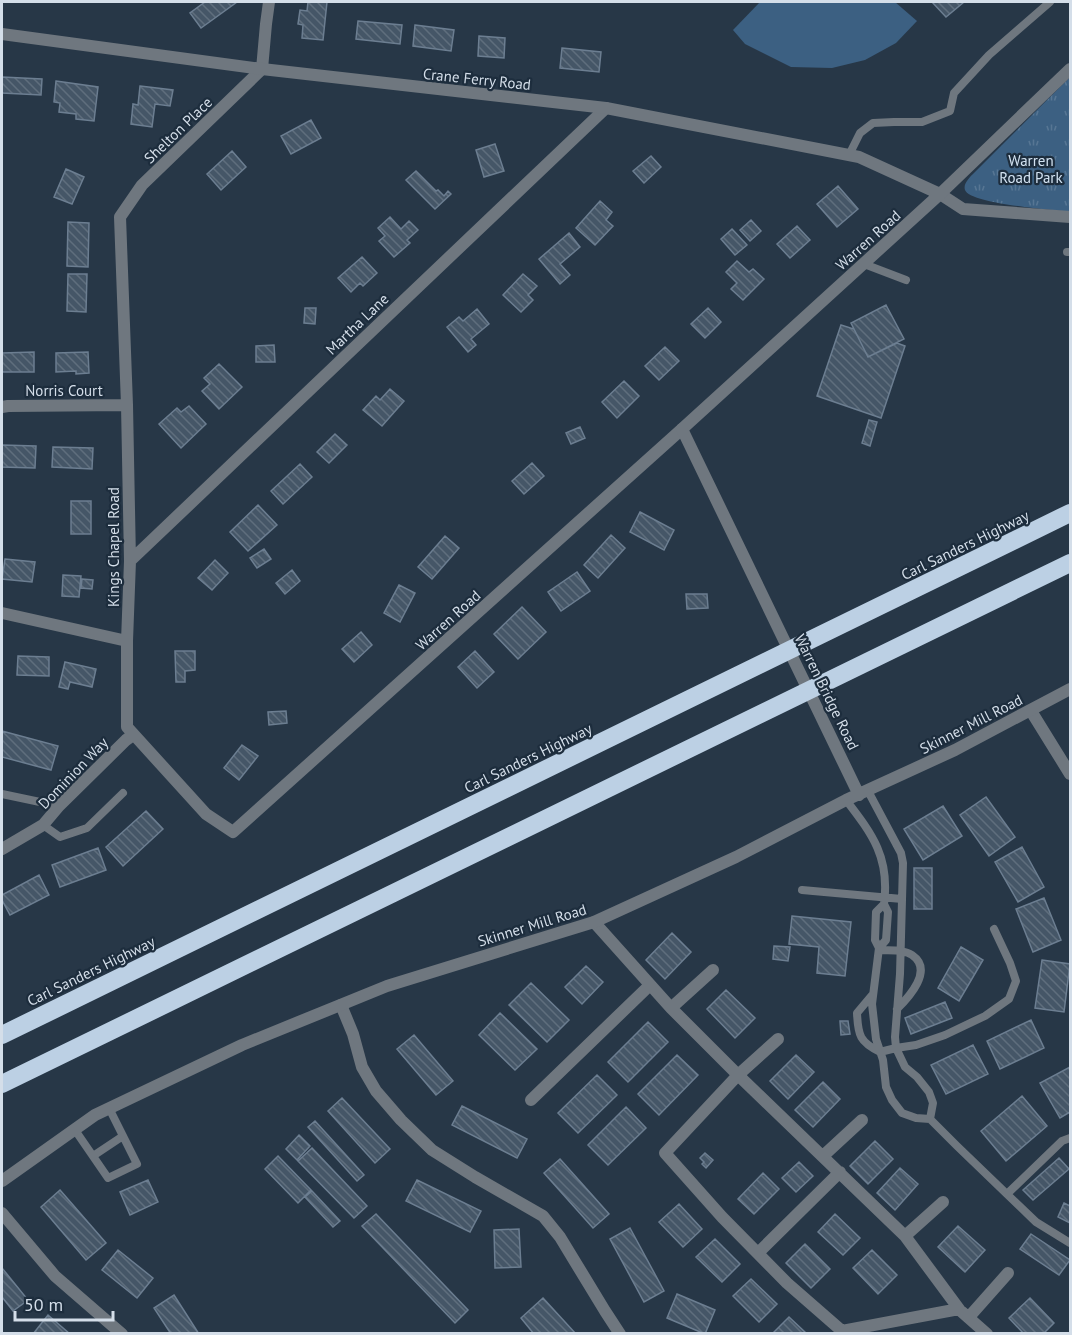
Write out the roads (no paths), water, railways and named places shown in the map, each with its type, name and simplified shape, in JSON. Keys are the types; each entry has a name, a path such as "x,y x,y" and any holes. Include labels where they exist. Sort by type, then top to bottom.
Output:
{"highway":[{"name":"Carl Sanders Highway","path":"2,1035 1071,513"},
{"path":"2,1084 1071,563"}],"street":[{"path":"262,69 269,2"},
{"name":"Crane Ferry Road","path":"2,34 262,69 606,108 860,157 940,194 963,209 1071,217"},
{"name":"Shelton Place","path":"120,217 142,185 262,69"},
{"name":"Warren Road","path":"133,735 206,814 233,832 864,264 1071,69"},
{"name":"Martha Lane","path":"130,561 606,108"},
{"name":"Kings Chapel Road","path":"120,217 130,561 127,727 133,735"},
{"name":"Norris Court","path":"2,407 127,405"},
{"name":"Warren Bridge Road","path":"682,429 835,742 864,793"},
{"path":"2,613 127,641"},
{"name":"Skinner Mill Road","path":"2,1181 95,1115 242,1045 387,986 594,922 736,857 846,800 955,750 1071,689"},
{"path":"1031,711 1071,774"},
{"name":"Dominion Way","path":"2,849 43,825 59,806 133,735"},
{"path":"594,922 671,1008 905,1236 964,1313 987,1334"},
{"path":"671,1008 713,970"},
{"path":"531,1100 650,985"},
{"path":"341,1005 353,1034 362,1066 376,1091 401,1120 432,1150 543,1216 560,1237 621,1334"},
{"path":"778,1039 738,1075 665,1153 722,1217 787,1283 842,1331 964,1313 1008,1273"},
{"path":"824,1156 862,1120"},
{"path":"758,1253 840,1172"},
{"path":"905,1236 943,1202"},
{"path":"2,1213 55,1276 122,1334"}],"lane":[{"path":"849,155 860,133 873,123 922,122 950,111 954,93 990,55 1050,2"},
{"path":"864,264 906,280"},
{"path":"43,825 60,837 87,828 123,793"},
{"path":"864,793 901,853 903,863 901,951 896,1048 905,1067 929,1092 933,1103 930,1119"},
{"path":"2,794 59,806"},
{"path":"846,800 867,827 883,860 885,871 884,901 876,912 875,940 879,949 872,1004 876,1039 886,1087 892,1100 902,1113 916,1118 930,1119 1036,1222 1071,1242"},
{"path":"802,891 884,901 902,899"},
{"path":"873,994 858,1013 858,1026 867,1046 880,1052 916,1045 945,1035 985,1016 1009,999 1017,981 994,928"},
{"path":"879,949 901,951 912,955 920,968 917,986 897,1009"},
{"path":"75,1130 108,1178 137,1164 109,1108"},
{"path":"93,1156 123,1136"},
{"path":"1007,1194 1062,1141 1071,1138"}],"park label":[{"name":"Warren Road Park","path":"1031,168"}]}
